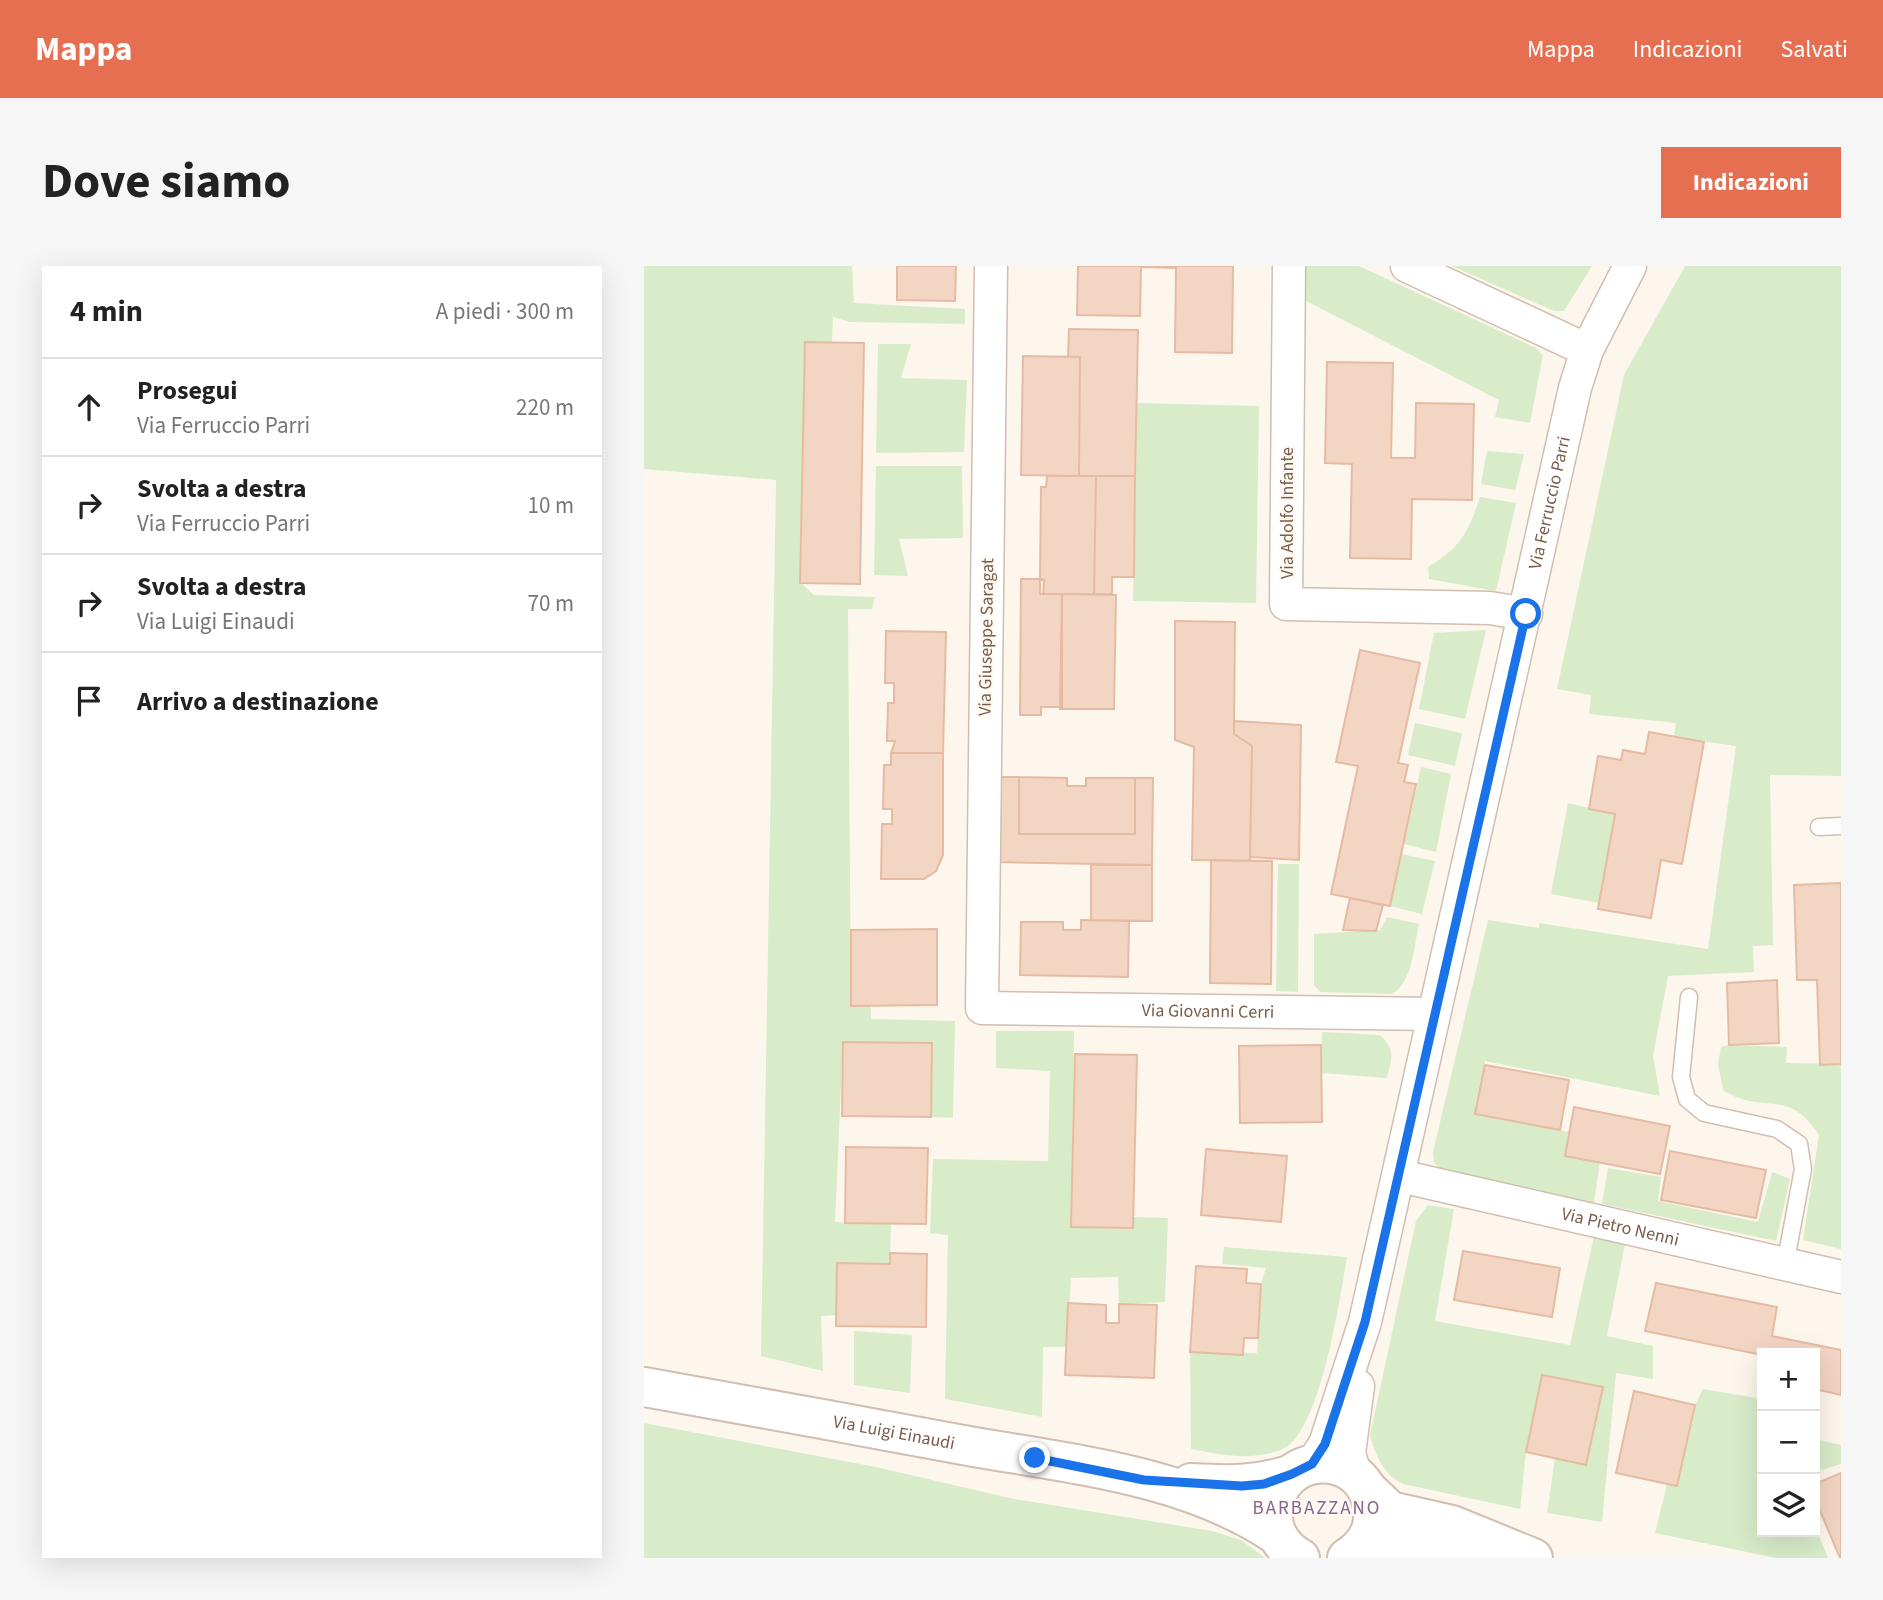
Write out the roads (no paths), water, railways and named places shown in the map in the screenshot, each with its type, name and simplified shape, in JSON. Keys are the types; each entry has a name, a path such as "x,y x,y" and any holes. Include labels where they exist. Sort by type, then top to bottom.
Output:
{"street":[{"name":"Via Giuseppe Saragat","path":"982,1008 991,266"},
{"name":"Via Adolfo Infante","path":"1289,266 1286,604 1490,608 1526,614"},
{"path":"1408,266 1587,350"},
{"name":"Via Ferruccio Parri","path":"1302,1469 1325,1444 1365,1322 1587,350 1630,266"},
{"name":"Via Giovanni Cerri","path":"982,1008 1434,1014"},
{"name":"Via Pietro Nenni","path":"1400,1176 1841,1277"},
{"name":"Via Ferruccio Parri","path":"1362,1483 1349,1453 1365,1322"},
{"name":"Via Luigi Einaudi","path":"644,1387 1113,1472 1200,1497 1251,1519 1290,1551"},
{"path":"1290,1551 1273,1520 1274,1503 1280,1487 1302,1469 1327,1463 1362,1483 1390,1511 1452,1525 1530,1558"},
{"name":"Via Luigi Einaudi","path":"1144,1480 1242,1486 1264,1484 1302,1469"},
{"path":"1351,1556 1366,1541 1373,1525 1373,1508 1362,1483"},
{"path":"1351,1556 1379,1546 1530,1558"}],"lane":[{"path":"1819,827 1841,827"},
{"path":"1689,997 1681,1077 1687,1099 1704,1113 1777,1129 1799,1144 1803,1169 1785,1265"}],"district":[{"name":"BARBAZZANO","path":"1317,1507"}]}
